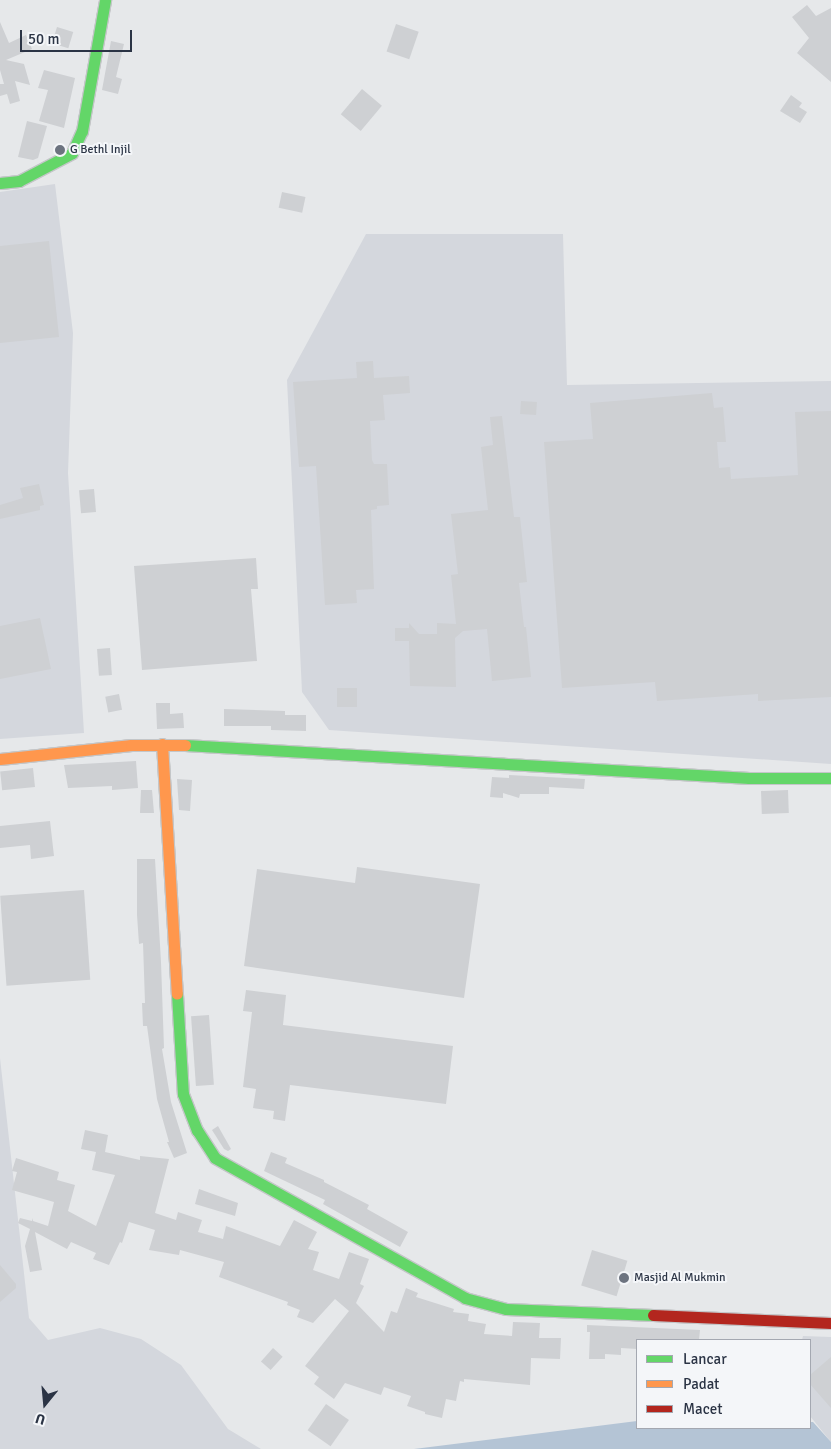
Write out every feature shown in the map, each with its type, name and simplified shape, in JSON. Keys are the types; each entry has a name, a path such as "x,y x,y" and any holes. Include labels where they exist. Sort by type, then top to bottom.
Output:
{"street":[{"path":"0,183 19,181 49,167 72,153 82,131 105,0"},
{"path":"0,759 131,745 162,744 548,764 749,778 831,778"},
{"path":"162,744 183,1094 196,1130 215,1158 465,1298 506,1309 831,1323"}],"shaded area":[{"path":"55,184 73,333 68,473 84,733 0,739 0,192"},
{"path":"366,234 563,234 567,385 831,381 831,764 329,730 302,692 287,380"},
{"path":"0,1058 29,1318 48,1340 100,1328 141,1339 181,1365 228,1429 261,1449 0,1449"},
{"path":"803,1336 831,1337 831,1442 811,1417 811,1339 802,1339"}],"water":[{"path":"636,1421 636,1429 811,1429 811,1422 813,1422 831,1442 831,1449 414,1449"}],"building":[{"path":"807,5 816,16 831,8 831,82 797,53 809,38 792,17"},
{"path":"0,22 9,43 26,35 32,49 6,60 24,64 30,85 15,81 20,101 10,104 7,94 0,96 0,84 4,84 0,70"},
{"path":"396,24 419,32 409,59 387,51"},
{"path":"57,27 73,32 68,48 52,43"},
{"path":"111,41 124,44 116,77 122,79 118,94 102,90"},
{"path":"44,70 75,78 64,128 39,121 48,90 38,88"},
{"path":"362,89 382,106 361,131 341,114"},
{"path":"791,95 802,103 799,107 807,112 800,123 780,111"},
{"path":"27,121 47,126 38,158 33,160 18,157"},
{"path":"282,192 305,197 302,213 279,208"},
{"path":"49,241 59,337 0,343 0,246"},
{"path":"373,361 374,378 409,376 410,393 383,395 385,420 370,421 372,460 374,464 387,464 389,505 377,506 377,509 371,510 374,589 356,590 357,603 325,605 316,466 299,467 293,382 357,378 356,362"},
{"path":"712,393 714,408 723,407 726,442 717,442 719,468 730,467 731,479 798,475 795,412 831,411 831,697 758,701 758,694 657,701 655,682 562,688 544,442 593,439 590,403"},
{"path":"521,401 537,402 536,415 520,414"},
{"path":"502,416 514,517 520,517 527,582 519,583 531,677 492,681 487,629 463,631 455,638 456,687 410,686 409,641 395,641 395,628 409,628 409,623 419,634 437,634 437,623 456,624 451,575 458,574 451,514 488,510 481,447 493,445 490,417"},
{"path":"39,484 44,505 40,506 40,510 0,519 0,505 23,498 20,488"},
{"path":"94,489 96,512 81,513 79,490"},
{"path":"256,558 258,589 251,589 257,661 142,670 134,566"},
{"path":"40,618 51,669 0,679 0,626"},
{"path":"110,648 112,675 99,676 97,649"},
{"path":"337,688 357,688 357,707 337,707"},
{"path":"119,694 122,710 108,712 105,697"},
{"path":"156,703 170,703 170,714 183,713 184,728 157,729"},
{"path":"224,709 285,711 285,715 306,715 306,731 271,730 271,726 224,726"},
{"path":"136,761 138,788 112,790 112,786 68,788 64,765"},
{"path":"33,768 35,787 2,790 0,771"},
{"path":"509,775 585,779 584,789 549,787 549,794 520,794 519,798 503,793 503,798 490,797 492,777 509,778"},
{"path":"177,779 192,780 190,811 179,810"},
{"path":"141,790 152,790 154,813 140,813"},
{"path":"788,790 789,813 762,814 761,791"},
{"path":"50,821 54,856 31,859 30,845 0,848 0,826"},
{"path":"137,859 155,859 161,962 164,1048 162,1049 171,1102 187,1153 174,1158 167,1142 169,1142 157,1099 147,1026 143,1026 142,1003 145,1003 143,943 139,944"},
{"path":"357,867 480,884 464,998 244,966 257,869 355,883"},
{"path":"84,890 90,980 6,986 0,896"},
{"path":"246,990 286,995 283,1025 453,1046 446,1104 290,1085 285,1121 273,1119 274,1111 253,1108 256,1089 243,1087 252,1012 243,1011"},
{"path":"209,1015 214,1085 196,1086 191,1016"},
{"path":"218,1126 231,1149 228,1151 224,1149 212,1130"},
{"path":"85,1130 108,1135 105,1152 140,1160 140,1156 169,1159 155,1213 176,1220 178,1212 202,1220 198,1232 223,1239 226,1226 280,1246 294,1220 317,1232 308,1249 319,1252 313,1270 339,1279 349,1252 369,1259 360,1284 364,1286 356,1303 384,1332 391,1311 397,1313 406,1288 418,1293 416,1297 454,1309 453,1312 469,1314 468,1321 486,1324 484,1334 512,1336 513,1322 540,1323 539,1338 561,1338 560,1359 531,1358 530,1385 464,1379 464,1382 460,1381 456,1401 446,1399 442,1418 425,1414 425,1412 407,1406 411,1396 384,1387 381,1395 345,1383 334,1399 314,1384 319,1377 305,1366 349,1311 335,1299 313,1323 297,1317 300,1310 287,1305 288,1302 219,1277 224,1262 180,1250 179,1255 149,1250 155,1230 129,1222 122,1243 120,1242 109,1265 93,1259 96,1253 71,1242 67,1249 35,1232 42,1270 30,1272 25,1246 30,1229 18,1223 20,1218 32,1221 33,1218 33,1221 48,1226 54,1202 12,1190 17,1172 12,1171 16,1158 59,1172 57,1180 75,1185 68,1211 96,1226 115,1175 92,1170 96,1152 81,1149"},
{"path":"271,1152 287,1158 285,1163 324,1180 324,1182 369,1205 367,1209 408,1232 400,1247 323,1204 325,1200 264,1171"},
{"path":"199,1189 238,1203 235,1216 195,1204"},
{"path":"592,1250 627,1261 617,1296 581,1285"},
{"path":"0,1265 16,1284 16,1288 0,1302"},
{"path":"587,1325 700,1330 699,1339 636,1339 636,1349 621,1348 621,1355 605,1354 605,1359 589,1359 590,1332 587,1332"},
{"path":"273,1348 283,1357 271,1370 261,1361"},
{"path":"831,1357 831,1408 811,1385 811,1374"},
{"path":"326,1404 349,1420 331,1446 308,1430"}],"traffic: fast":[{"path":"0,183 19,181 72,153 82,131 105,0"},
{"path":"185,745 749,778 831,778"},
{"path":"177,994 183,1094 197,1130 215,1158 465,1298 506,1309 653,1315"}],"traffic: slow":[{"path":"162,744 177,994"},
{"path":"0,759 131,745 185,745"}],"traffic: jam":[{"path":"653,1315 831,1323"}],"place":[{"name":"G Bethl Injil","path":"60,150"},
{"name":"Masjid Al Mukmin","path":"624,1278"}]}
